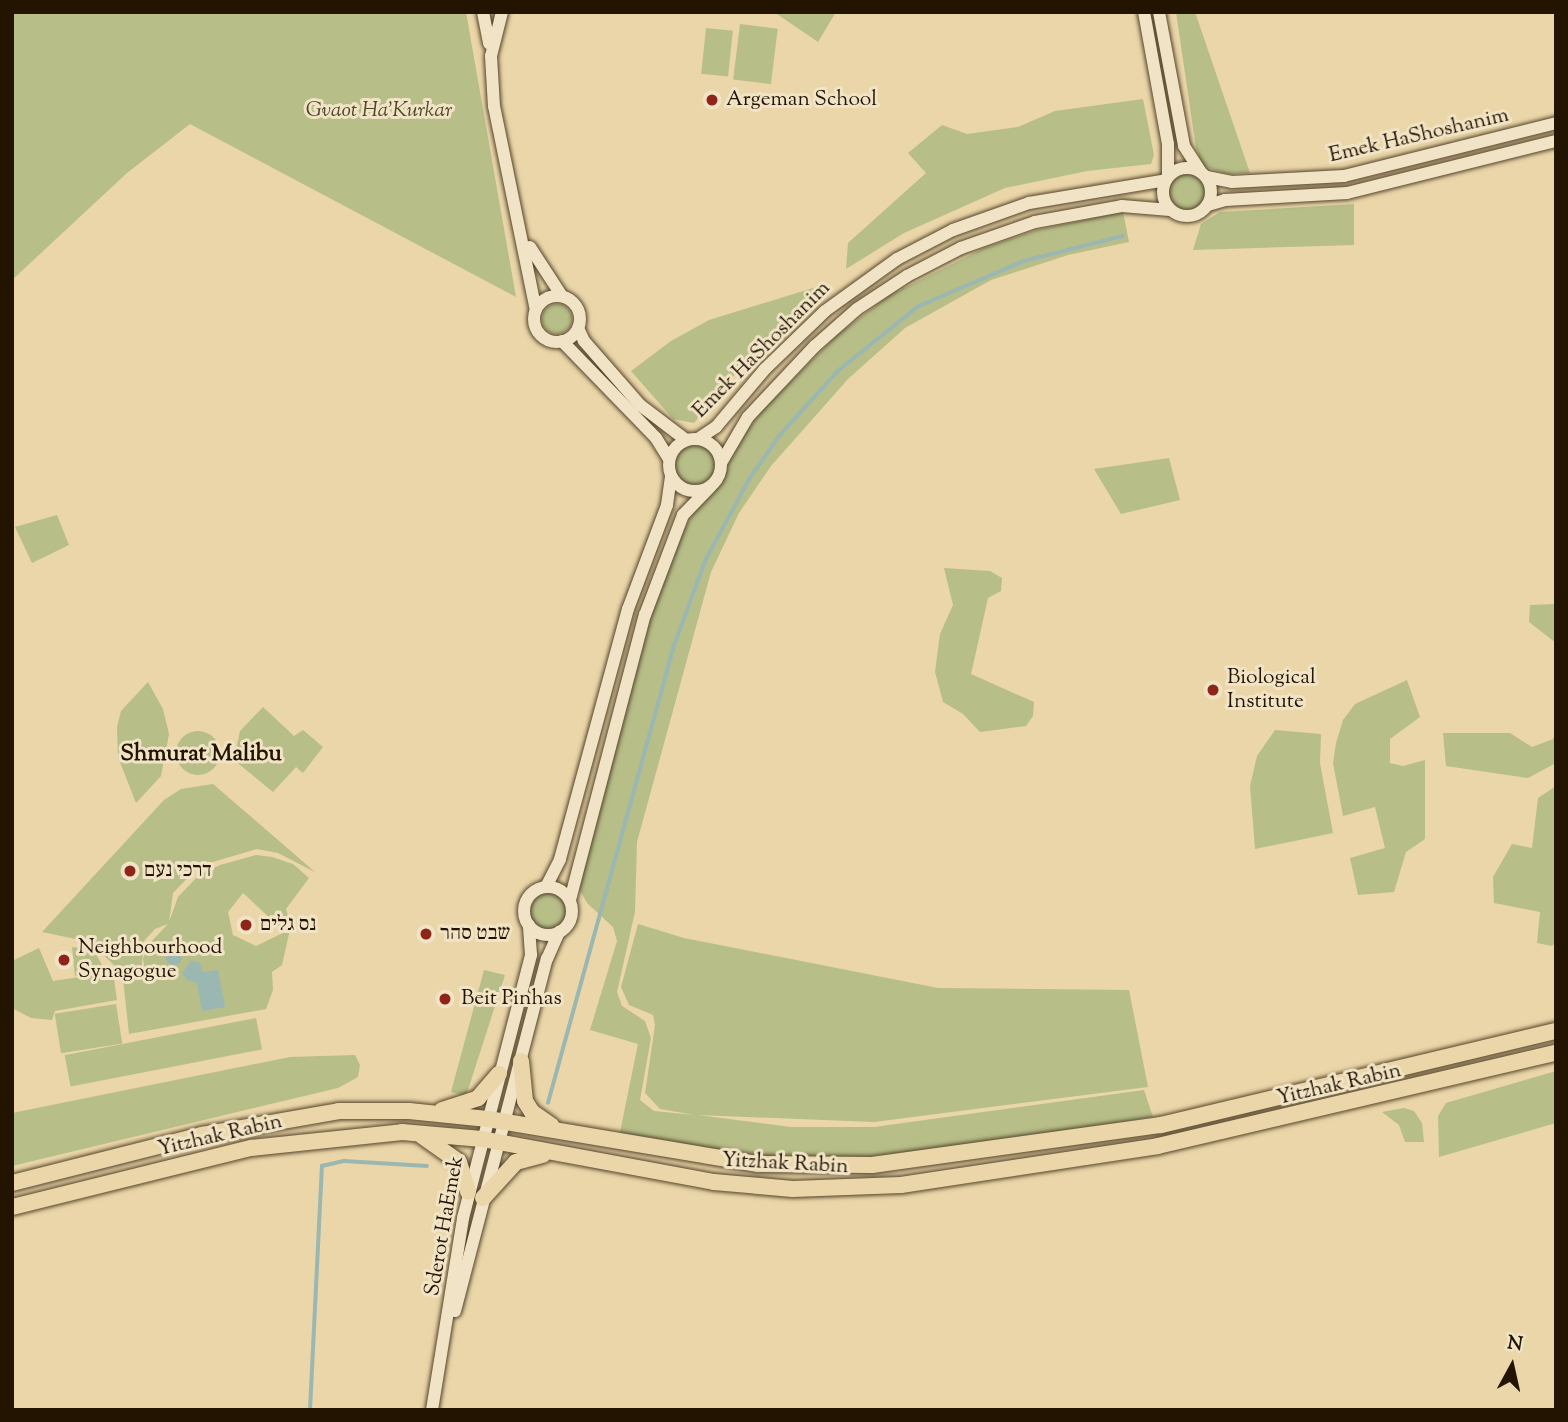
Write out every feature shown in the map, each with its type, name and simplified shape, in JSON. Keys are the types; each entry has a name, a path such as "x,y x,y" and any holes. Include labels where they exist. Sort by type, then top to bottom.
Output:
{"main road":[{"name":"Yitzhak Rabin","path":"12,1184 280,1119 339,1111 428,1113 496,1121 567,1131 727,1161 872,1166 1149,1127 1556,1031"},
{"name":"Yitzhak Rabin","path":"12,1207 285,1141 417,1133 490,1140 556,1154 749,1186 824,1189 901,1185 1158,1146 1556,1054"},
{"path":"521,1061 521,1089 532,1112 567,1131"},
{"path":"428,1113 478,1098 499,1074"},
{"path":"417,1133 459,1162 475,1195 516,1162 556,1154"}],"street":[{"path":"483,12 491,56 494,106 523,233 539,332 548,340 562,341 579,328"},
{"path":"491,56 502,12"},
{"path":"1144,12 1168,144 1167,178 1163,196 1171,210 1192,216 1208,205 1212,191 1204,174 1184,146 1159,12"},
{"name":"Emek HaShoshanim","path":"1204,174 1245,182 1344,176 1556,123"},
{"name":"Emek HaShoshanim","path":"1208,205 1225,200 1347,193 1556,141"},
{"path":"1167,178 1184,168 1204,174"},
{"name":"Emek HaShoshanim","path":"692,440 716,427 765,369 825,311 897,259 953,230 1029,203 1167,178"},
{"name":"Emek HaShoshanim","path":"721,463 748,417 815,346 858,309 907,276 961,248 1034,222 1122,206 1171,210"},
{"path":"490,1140 521,1061 547,959 559,932 570,920 570,900 645,615 683,516 711,486 721,463 713,447 692,440 640,405 584,341 579,328 579,311 562,296 523,233"},
{"path":"536,310 550,297 562,296"},
{"path":"496,1121 499,1074 531,955 527,900 546,887 560,859 616,649 667,505 671,476 669,459 656,438 562,341"},
{"path":"669,459 692,440"},
{"path":"671,476 688,490 711,486"},
{"path":"546,887 560,890 570,900"},
{"path":"529,925 543,934 559,932"},
{"name":"Sderot HaEmek","path":"432,1410 475,1195 490,1140"}],"green space":[{"name":"Gvaot Ha'Kurkar","path":"12,12 466,12 516,297 190,124 127,173 12,280"},
{"path":"774,12 836,12 818,42"},
{"path":"1176,12 1195,12 1250,173 1228,174 1203,166 1196,148"},
{"path":"740,24 778,29 771,84 733,80"},
{"path":"706,28 733,31 728,77 701,74"},
{"path":"1143,99 1154,155 1151,164 1087,171 1005,188 904,233 846,269 848,243 926,173 908,153 942,125 967,134 1018,127 1055,111"},
{"path":"1187,173 1200,179 1206,192 1200,205 1187,211 1174,205 1168,192 1174,179"},
{"path":"1354,204 1354,245 1193,250 1201,224 1220,212"},
{"path":"1123,212 1129,242 1068,255 991,280 905,328 848,379 771,466 739,513 711,572 637,842 635,912 617,992 622,1006 645,1021 651,1038 640,1100 654,1111 695,1115 660,1109 645,1093 655,1025 653,1015 629,1005 621,987 638,924 684,938 938,988 1129,990 1148,1087 874,1122 698,1115 791,1127 874,1127 1144,1090 1153,1117 881,1159 756,1157 619,1137 638,1044 590,1030 617,941 613,927 587,903 577,885 655,594 676,544 695,510 720,483 738,442 762,411 837,335 890,295 984,248 1037,230"},
{"path":"826,284 762,342 694,423 673,419 631,371 671,341 709,320"},
{"path":"557,304 568,308 572,319 568,330 557,334 546,330 542,319 546,308"},
{"path":"695,443 704,444 711,449 716,456 716,474 711,481 704,486 695,487 686,486 679,481 674,474 673,465 674,456 679,449 686,444"},
{"path":"1169,458 1180,500 1121,514 1094,469"},
{"path":"57,515 69,545 32,563 15,527"},
{"path":"944,568 990,571 1002,578 1001,591 988,598 971,674 1034,702 1033,716 1026,726 980,732 963,714 943,702 935,672 940,634 953,605"},
{"path":"1556,604 1556,643 1529,622 1530,605"},
{"path":"1407,680 1420,717 1390,739 1390,763 1403,766 1425,760 1425,839 1406,852 1394,892 1358,895 1350,858 1385,848 1375,807 1343,816 1333,763 1336,743 1343,720 1355,704"},
{"path":"148,682 163,709 169,734 161,776 136,803 118,757 117,727 121,711"},
{"path":"263,707 294,736 303,730 323,747 303,773 296,767 273,792 234,760 240,731"},
{"path":"1275,730 1321,734 1320,763 1333,833 1255,849 1250,786 1257,756"},
{"path":"198,731 213,738 220,753 213,768 198,775 183,768 176,753 183,738"},
{"path":"1556,731 1556,763 1528,778 1446,766 1443,733 1510,733 1532,747 1553,739"},
{"path":"213,784 315,872 278,853 257,849 199,866 173,893 169,922 178,897 199,875 220,865 256,855 272,857 293,864 309,878 286,909 291,925 282,965 272,972 273,990 266,1009 129,1034 122,970 134,976 146,975 143,959 148,945 168,924 155,929 144,941 141,974 134,975 123,969 118,969 90,942 42,932 164,800 181,789","holes":["243,893 285,932 256,946 233,935 228,912"]},
{"path":"1556,786 1556,942 1552,946 1537,943 1540,912 1494,903 1493,877 1512,844 1532,848 1538,798"},
{"path":"548,892 561,898 567,911 561,924 548,930 535,924 529,911 535,898"},
{"path":"72,947 94,950 105,971 75,976"},
{"path":"39,948 53,981 113,972 117,1000 55,1011 52,1020 31,1018 12,1008 12,961"},
{"path":"484,970 505,975 466,1096 451,1092"},
{"path":"116,1004 122,1044 61,1053 55,1014"},
{"path":"256,1018 262,1049 71,1087 65,1055"},
{"path":"355,1055 360,1065 358,1077 338,1088 12,1166 12,1113 290,1057"},
{"path":"1556,1071 1556,1123 1439,1157 1438,1116 1446,1103"},
{"path":"1404,1108 1414,1111 1422,1123 1424,1142 1405,1142 1399,1125 1382,1112"}],"water":[{"path":"174,949 180,951 180,963 174,965 168,963 166,957 168,951"},
{"path":"191,961 199,962 203,972 218,970 225,1007 202,1011 197,983 187,980 182,973"}],"waterway":[{"path":"548,1103 673,648 706,559 750,478 780,435 839,370 919,306 1024,261 1123,236"},
{"path":"310,1410 322,1166 344,1161 427,1166"}],"place":[{"name":"Argeman School","path":"712,100"},
{"name":"Biological Institute","path":"1213,690"},
{"name":"דרכי נעם","path":"130,871"},
{"name":"נס גלים","path":"246,925"},
{"name":"שבט סהר","path":"426,934"},
{"name":"Neighbourhood Synagogue","path":"64,960"},
{"name":"Beit Pinhas","path":"445,999"}],"district":[{"name":"Shmurat Malibu","path":"201,755"}]}
